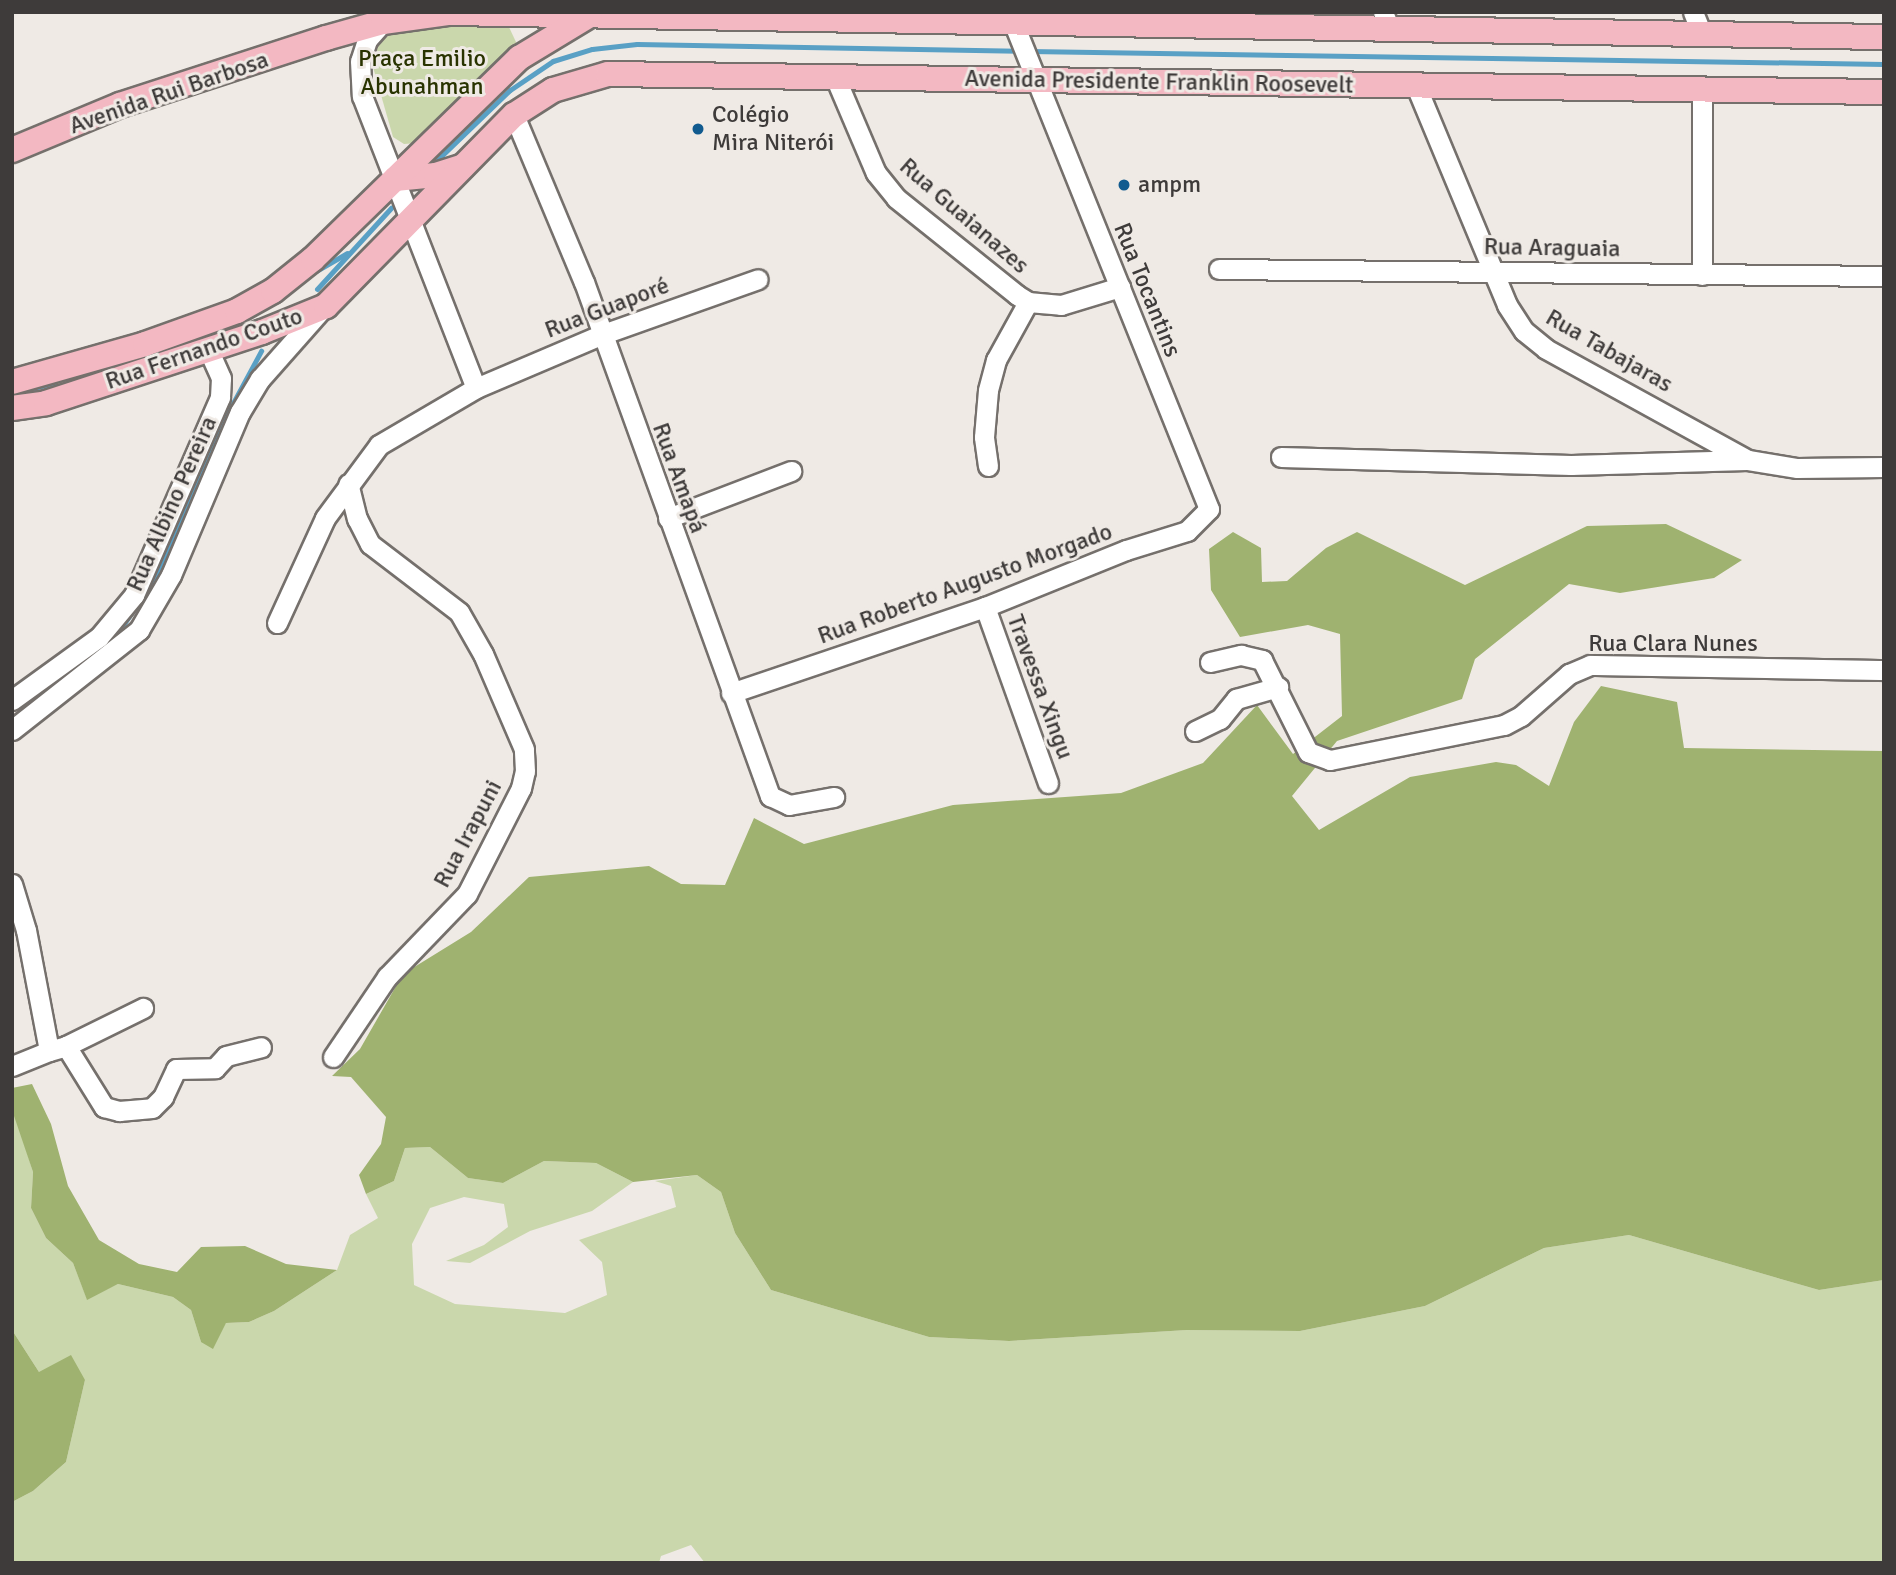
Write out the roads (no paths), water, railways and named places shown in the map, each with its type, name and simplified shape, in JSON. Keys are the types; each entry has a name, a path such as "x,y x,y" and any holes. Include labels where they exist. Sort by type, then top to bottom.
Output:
{"main road":[{"path":"495,12 519,28 523,44 519,58"},
{"path":"388,17 495,12 811,17 1014,25 1387,21 1697,23 1884,37"},
{"path":"395,179 519,58 594,13"},
{"name":"Avenida Rui Barbosa","path":"12,150 120,105 388,17"},
{"name":"Avenida Presidente Franklin Roosevelt","path":"465,165 514,115 552,90 608,74 835,77 1031,70 1416,86 1884,92"},
{"path":"395,179 436,175 465,165"},
{"name":"Rua Fernando Couto","path":"12,408 46,402 208,349 326,306 465,165"},
{"name":"Rua Fernando Couto","path":"12,382 237,311 273,291 313,259 395,179"}],"street":[{"path":"388,17 367,40 358,78 476,388"},
{"name":"Rua Tocantins","path":"1014,25 1209,509"},
{"name":"Rua Guaianazes","path":"835,77 876,173 896,198 1028,302 1061,305 1119,288"},
{"name":"Rua Tabajaras","path":"1416,86 1493,272 1524,331 1546,349 1748,460 1797,468 1884,467"},
{"path":"1702,89 1702,275"},
{"name":"Rua Amapá","path":"514,115 603,334 731,693 775,801 789,806 834,797"},
{"name":"Rua Araguaia","path":"1219,270 1884,276"},
{"name":"Rua Guaporé","path":"277,623 325,518 379,445 476,388 603,334 758,279"},
{"path":"988,466 984,437 988,390 996,360 1028,302"},
{"name":"Rua Albino Pereira","path":"12,730 139,630 171,575 240,412 260,379 326,306"},
{"name":"Rua Albino Pereira","path":"12,701 99,637 134,595 220,397 221,377 208,349"},
{"path":"1281,457 1571,465 1748,460"},
{"path":"668,518 791,471"},
{"name":"Rua Irapuni","path":"333,1058 387,977 467,894 521,788 525,771 524,749 483,654 459,612 370,544 357,519 348,484"},
{"name":"Rua Roberto Augusto Morgado","path":"731,693 985,607 1126,550 1187,531 1209,509"},
{"name":"Travessa Xingu","path":"985,607 1048,783"},
{"name":"Rua Clara Nunes","path":"1210,662 1255,655 1278,687 1308,752 1330,760 1504,725 1521,716 1569,674 1590,665 1884,670"},
{"path":"1195,731 1220,719 1236,699 1278,687"},
{"path":"12,884 57,1049 96,1100 119,1111 152,1108 159,1104 176,1069 215,1068 226,1056 261,1046"},
{"path":"12,1066 57,1049 143,1008"}],"waterway":[{"path":"433,164 510,90 553,61 592,49 637,44 1019,51"},
{"path":"1029,51 1884,64"},
{"path":"317,289 391,208"},
{"path":"316,271 347,253"},
{"path":"112,641 154,580 219,429 261,351"},
{"path":"21,392 55,382"}],"place":[{"name":"Colégio Mira Niterói","path":"698,129"},
{"name":"ampm","path":"1124,185"}],"park label":[{"name":"Praça Emilio Abunahman","path":"422,73"}]}
